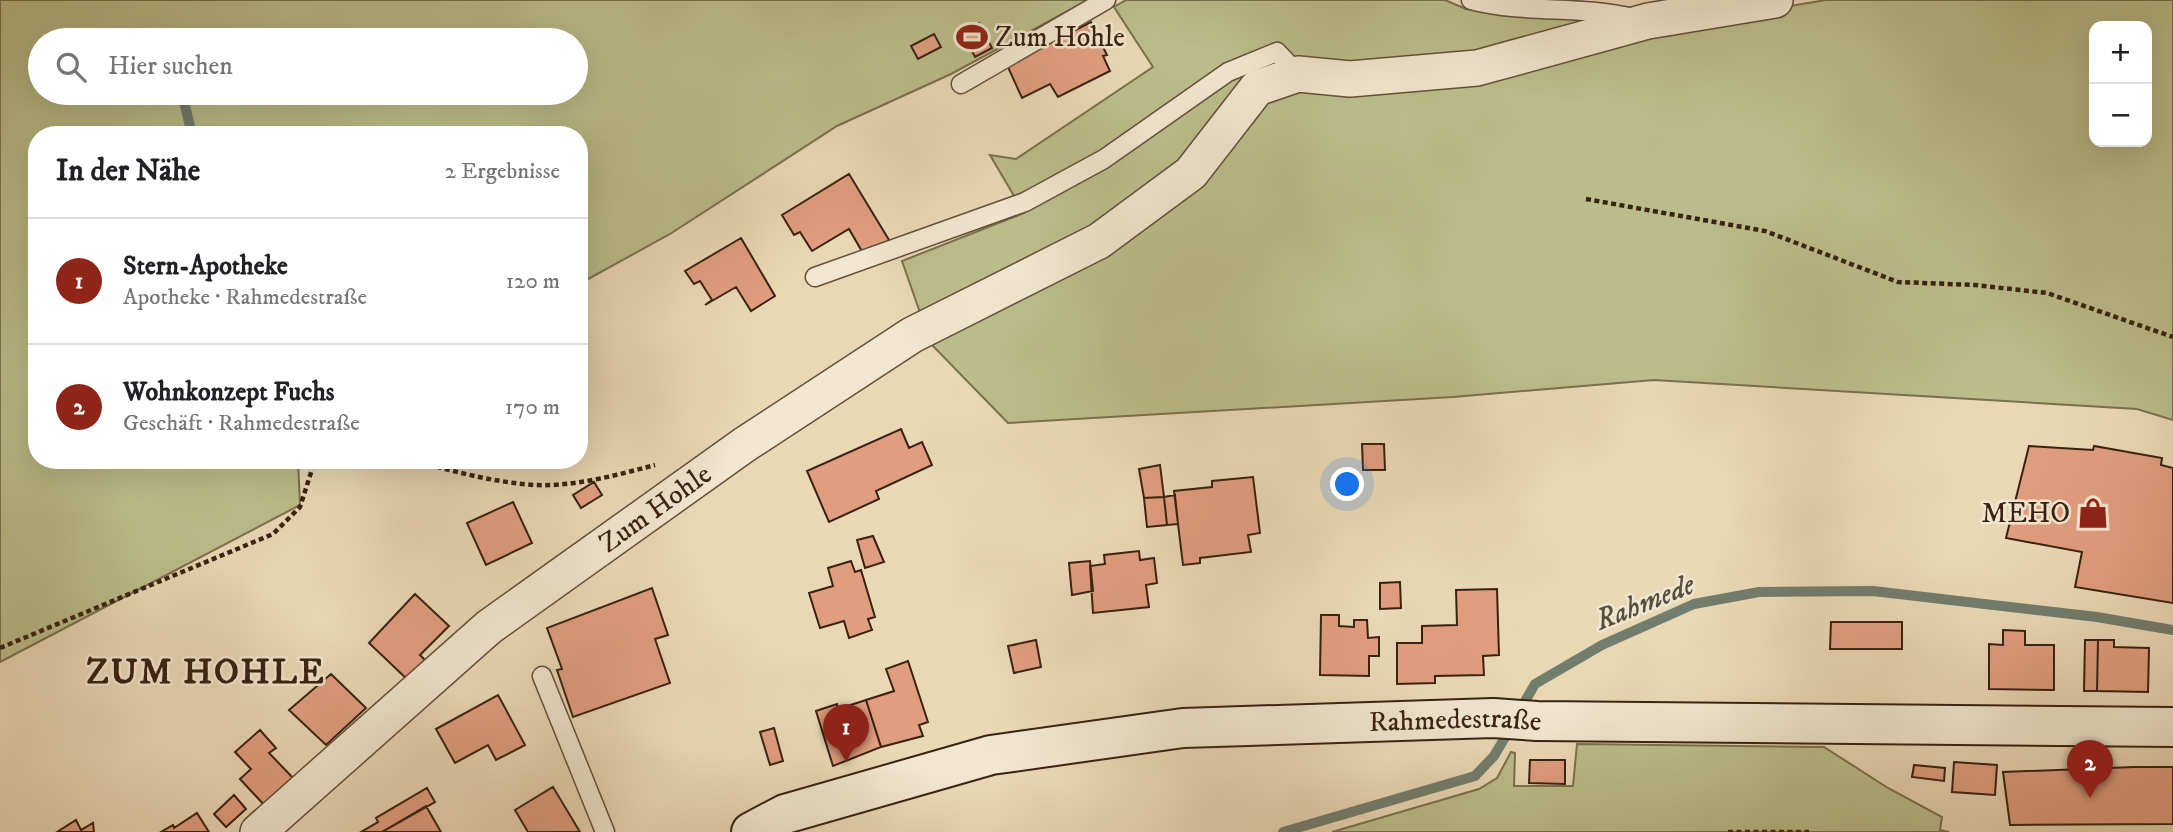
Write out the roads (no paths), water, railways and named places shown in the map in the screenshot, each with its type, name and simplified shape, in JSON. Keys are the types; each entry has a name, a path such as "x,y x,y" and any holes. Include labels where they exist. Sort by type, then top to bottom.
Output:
{"main road":[{"name":"Rahmedestraße","path":"751,832 785,814 992,755 1183,729 1493,718 1537,721 2173,727"}],"street":[{"name":"Zum Hohle","path":"258,832 489,627 744,445 912,335 1099,241 1191,173 1257,88 1298,75 1350,79 1477,68 1648,21 1775,0"}],"lane":[{"path":"961,84 1106,0"},
{"path":"1471,0 1491,5 1602,10 1648,21"},
{"path":"815,276 1025,202 1104,159 1228,72 1278,52 1298,75"},
{"path":"542,676 605,832"}],"waterway":[{"path":"185,105 190,126"},
{"name":"Rahmede","path":"1520,710 1535,684 1602,645 1694,604 1759,592 1873,591 2097,617 2173,630"},
{"name":"Rahmede","path":"1283,832 1475,776 1494,756 1510,729"}],"place":[{"name":"Zum Hohle","path":"972,37"},
{"name":"MEHO","path":"2093,513"},
{"name":"Stern-Apotheke","path":"846,762"},
{"name":"Wohnkonzept Fuchs","path":"2090,798"}],"district":[{"name":"ZUM HOHLE","path":"206,673"}]}
